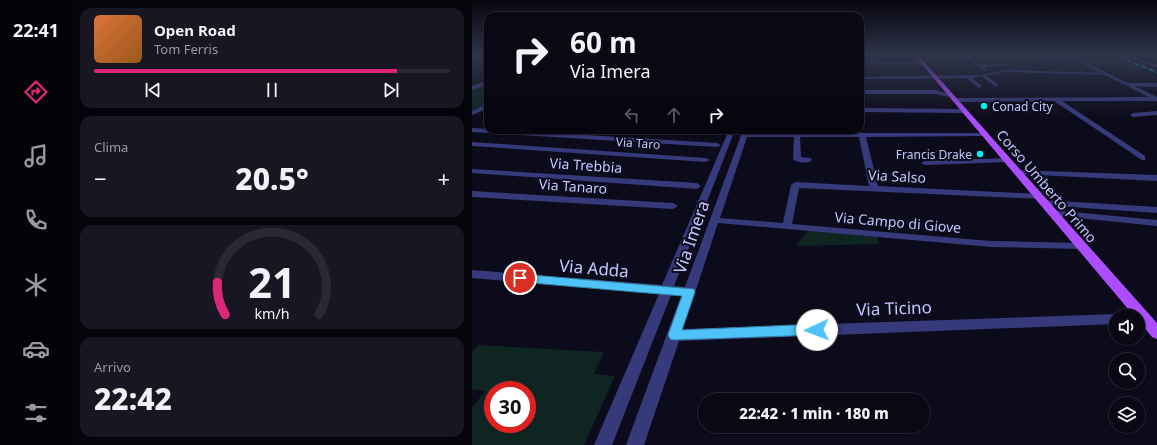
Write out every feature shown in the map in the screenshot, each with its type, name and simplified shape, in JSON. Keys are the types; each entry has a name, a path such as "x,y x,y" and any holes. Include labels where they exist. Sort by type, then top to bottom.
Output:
{"main road":[{"name":"Corso Umberto Primo","path":"936,77 1133,309"},
{"name":"Corso Umberto Primo","path":"1145,322 1157,333"}],"street":[{"path":"968,77 979,86"},
{"path":"864,78 971,77"},
{"path":"982,77 996,85"},
{"path":"1023,77 1118,79"},
{"path":"1113,77 1157,99"},
{"path":"472,88 484,84"},
{"path":"1129,85 1157,85"},
{"path":"935,92 945,89"},
{"path":"864,92 935,92 952,97 1157,99"},
{"path":"1054,99 1142,158"},
{"path":"472,113 484,108"},
{"path":"479,110 484,111"},
{"path":"864,110 964,111"},
{"path":"1133,115 1157,113"},
{"path":"472,130 484,131"},
{"path":"538,134 718,145"},
{"path":"603,445 730,134"},
{"name":"Via Imera","path":"635,445 744,134"},
{"path":"797,134 797,159 808,160"},
{"path":"874,188 862,134 984,134"},
{"name":"Via Taro","path":"472,144 706,160"},
{"path":"925,163 1007,160"},
{"name":"Via Trebbia","path":"472,171 697,186"},
{"path":"1017,172 1157,178"},
{"name":"Via Salso","path":"787,226 795,185 1041,200"},
{"name":"Via Tanaro","path":"472,194 673,206"},
{"path":"1041,200 1157,210"},
{"path":"1052,213 1157,224"},
{"name":"Via Campo di Giove","path":"714,220 991,244 1080,246"},
{"name":"Via Adda","path":"472,274 665,292 690,292"},
{"name":"Via Ticino","path":"674,335 1109,319"}],"green space":[{"path":"484,86 484,107 472,112 472,90"},
{"path":"809,230 877,237 879,244 795,246"},
{"path":"478,345 604,352 594,374 615,376 584,445 472,445 472,408 484,392 484,433 536,433 536,381 484,381 484,391 472,389 472,352"}],"place":[{"name":"Conad City","path":"984,106"},
{"name":"Francis Drake","path":"980,154"}],"route":[{"path":"520,278 665,292 690,292 674,335 817,330"}]}
